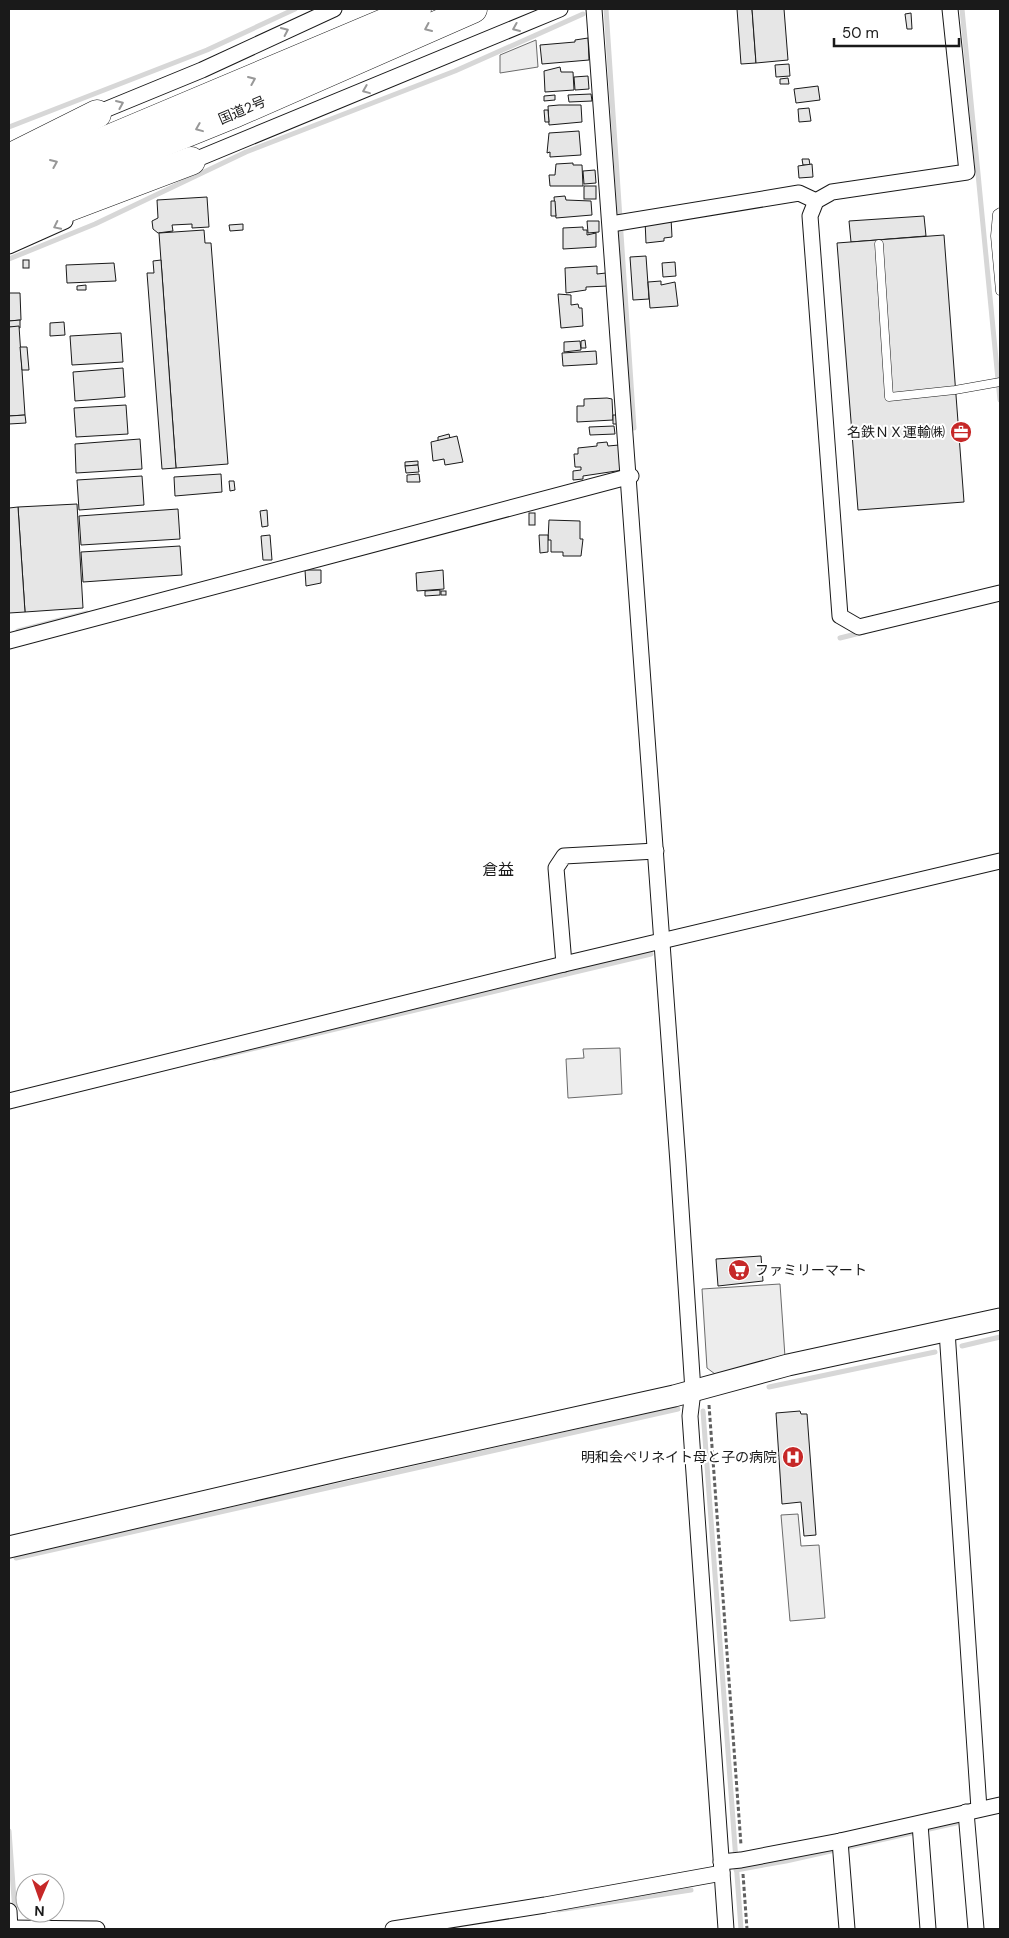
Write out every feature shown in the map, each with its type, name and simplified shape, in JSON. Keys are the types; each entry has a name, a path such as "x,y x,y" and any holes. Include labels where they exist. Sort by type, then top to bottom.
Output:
{"highway":[{"name":"国道2号","path":"9,182 417,9"},
{"name":"国道2号","path":"9,205 236,113 473,9"},
{"path":"9,158 97,114"},
{"path":"9,230 191,161"}],"street":[{"path":"9,144 63,122 97,114 204,75 334,9"},
{"path":"9,246 45,231 191,161 228,138 560,9"},
{"path":"594,9 617,223 631,476 656,851 668,940 701,1394 690,1416 733,1865 726,1929"},
{"path":"950,9 967,172 832,192 816,201 810,216 840,616 859,627 1000,593"},
{"path":"617,223 799,193 816,201"},
{"path":"9,641 631,476"},
{"path":"564,964 556,868 564,856 656,851"},
{"path":"9,1101 564,964 1000,861"},
{"path":"9,1547 701,1394 788,1365 1000,1319"},
{"path":"947,1330 972,1810 976,1929"},
{"path":"394,1929 545,1905 733,1865 840,1847 920,1829 972,1810 1000,1804"},
{"path":"920,1829 928,1929"},
{"path":"840,1847 847,1929"},
{"path":"9,1911 10,1929 97,1929"}],"lane":[{"path":"1000,212 997,214 995,236 1000,291"},
{"path":"879,244 889,397 955,390 996,383"}],"path":[{"path":"701,1394 733,1865 747,1929"}],"shaded area":[{"path":"536,40 538,67 500,73 500,55"},
{"path":"620,1048 622,1094 568,1098 566,1059 584,1058 583,1049"},
{"path":"780,1284 785,1357 715,1374 707,1368 702,1289"},
{"path":"798,1514 801,1546 819,1545 825,1618 790,1621 781,1515"}],"building":[{"path":"737,9 752,9 756,63 741,64"},
{"path":"752,9 784,9 788,60 756,63"},
{"path":"911,13 912,29 907,29 905,14"},
{"path":"588,38 589,60 542,64 540,45 575,42 575,40"},
{"path":"789,64 790,76 776,77 775,65"},
{"path":"560,67 561,72 573,72 574,90 545,92 544,71"},
{"path":"588,76 589,89 575,90 574,77"},
{"path":"788,78 789,84 780,84 780,79"},
{"path":"818,86 820,100 796,103 794,89"},
{"path":"591,94 592,101 569,102 568,95"},
{"path":"555,95 555,100 544,101 544,96"},
{"path":"581,105 582,122 549,125 548,106"},
{"path":"809,108 811,121 799,122 798,109"},
{"path":"544,110 548,110 549,122 545,122"},
{"path":"579,131 581,155 550,157 550,152 547,153 549,133"},
{"path":"802,159 809,159 810,165 803,165"},
{"path":"573,163 573,165 582,165 583,186 550,186 549,175 555,175 556,164"},
{"path":"812,164 813,177 799,178 798,166"},
{"path":"595,170 596,183 584,184 583,171"},
{"path":"584,186 596,186 596,199 584,199"},
{"path":"565,196 566,200 591,201 592,215 556,218 554,197"},
{"path":"207,197 209,227 192,228 192,224 172,225 173,231 158,233 153,229 152,221 158,218 157,200"},
{"path":"551,201 555,201 556,216 551,216"},
{"path":"924,216 926,236 851,242 849,221"},
{"path":"671,218 672,237 664,238 664,241 646,243 645,220"},
{"path":"587,221 599,221 599,232 588,233"},
{"path":"243,224 243,230 230,231 229,225"},
{"path":"583,227 583,230 587,230 587,235 596,233 596,247 563,249 563,228"},
{"path":"204,230 205,243 211,243 228,464 176,468 159,233"},
{"path":"944,235 964,502 858,510 837,243"},
{"path":"646,256 649,299 633,300 630,257"},
{"path":"23,260 29,260 29,268 23,268"},
{"path":"161,260 176,468 162,469 147,273 154,273 153,261"},
{"path":"675,262 676,276 663,277 662,263"},
{"path":"114,263 116,281 67,283 66,265"},
{"path":"597,266 597,274 606,273 608,286 586,287 586,290 566,293 565,268"},
{"path":"661,281 661,285 675,282 678,306 650,308 648,282"},
{"path":"86,285 86,290 77,290 77,286"},
{"path":"9,293 20,293 21,320 9,321"},
{"path":"558,294 571,295 571,305 578,304 579,308 582,308 583,326 561,328"},
{"path":"20,320 20,328 9,327 9,321"},
{"path":"64,322 65,335 50,336 50,323"},
{"path":"19,326 25,415 9,416 9,327"},
{"path":"121,333 123,362 72,365 70,336"},
{"path":"585,340 586,348 581,348 581,341"},
{"path":"580,341 581,350 564,352 564,342"},
{"path":"20,347 27,347 29,370 22,370"},
{"path":"596,351 597,364 563,366 562,353"},
{"path":"123,368 125,397 75,401 73,372"},
{"path":"584,399 612,399 613,420 577,422 577,406 584,406"},
{"path":"126,405 128,434 76,437 74,408"},
{"path":"25,415 26,423 9,424 9,416"},
{"path":"613,415 620,415 621,424 613,424"},
{"path":"614,426 615,434 590,435 589,427"},
{"path":"449,434 450,438 438,441 438,437"},
{"path":"457,436 463,462 445,465 444,459 433,461 431,442"},
{"path":"140,439 142,469 76,473 75,444"},
{"path":"607,442 608,446 619,445 623,470 583,476 583,479 573,480 573,471 581,470 581,467 575,467 574,454 578,454 578,448 597,446 597,443"},
{"path":"418,461 418,465 405,466 405,462"},
{"path":"418,465 419,472 406,473 405,466"},
{"path":"221,474 222,492 175,496 174,477"},
{"path":"419,474 420,482 407,482 407,475"},
{"path":"142,476 144,505 79,510 77,480"},
{"path":"229,481 234,481 235,490 230,491"},
{"path":"77,504 83,608 25,612 18,507"},
{"path":"18,507 25,612 9,613 9,508"},
{"path":"178,509 180,539 81,545 79,516"},
{"path":"267,510 268,526 262,527 260,511"},
{"path":"529,513 535,513 535,525 529,525"},
{"path":"549,520 580,521 580,539 583,539 581,556 563,556 563,552 551,552 551,540 548,540"},
{"path":"270,535 272,560 263,560 261,536"},
{"path":"539,535 548,535 548,552 540,553"},
{"path":"180,546 182,575 83,582 81,552"},
{"path":"305,570 321,570 321,583 306,586"},
{"path":"443,570 444,589 417,591 416,573"},
{"path":"440,590 440,595 425,596 425,591"},
{"path":"441,591 446,591 446,595 441,595"},
{"name":"ファミリーマート","path":"761,1256 763,1281 718,1286 716,1259"},
{"path":"800,1411 801,1414 807,1414 816,1535 804,1536 801,1502 782,1504 776,1413"}],"waterway":[{"path":"9,127 207,50 295,9"},
{"path":"606,9 634,428"},
{"path":"962,9 1000,400"},
{"path":"9,259 95,224 246,152 455,71 583,14"},
{"path":"18,631 87,613"},
{"path":"840,638 864,632"},
{"path":"214,1058 651,954"},
{"path":"962,1346 1000,1337"},
{"path":"769,1387 935,1352"},
{"path":"16,1558 678,1409"},
{"path":"703,1411 741,1929"},
{"path":"736,1870 786,1861 956,1823"},
{"path":"9,1831 15,1913"},
{"path":"558,1910 691,1890"}],"place":[{"name":"名鉄ＮＸ運輸㈱","path":"961,432"},
{"name":"ファミリーマート","path":"739,1270"},
{"name":"明和会ペリネイト母と子の病院","path":"793,1457"}],"district":[{"name":"倉益","path":"498,869"}]}
